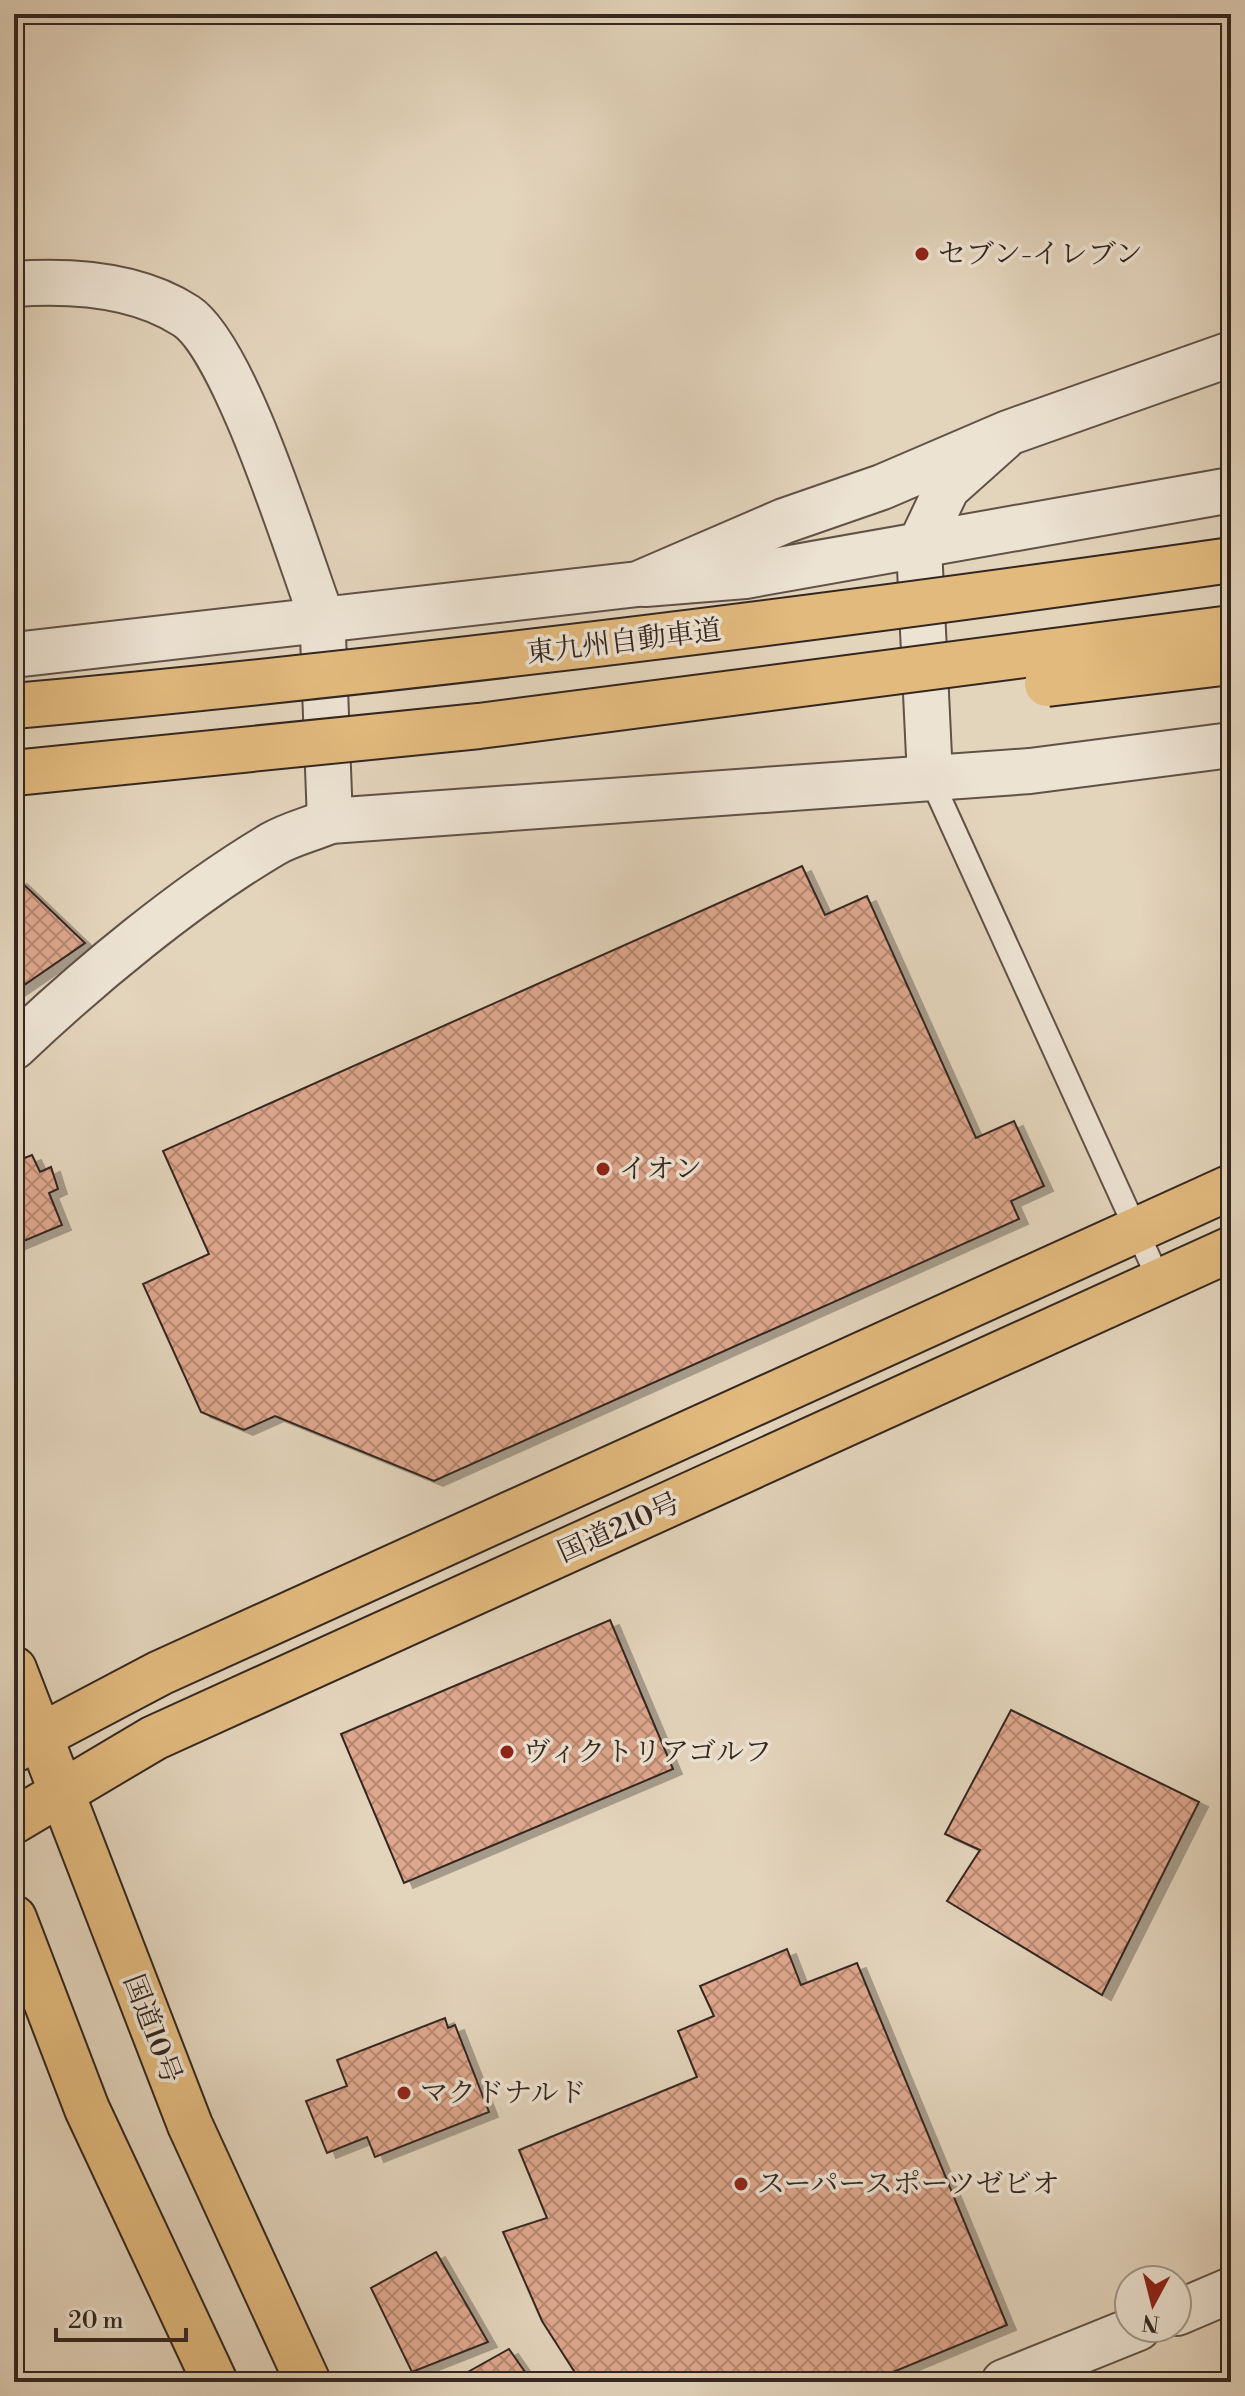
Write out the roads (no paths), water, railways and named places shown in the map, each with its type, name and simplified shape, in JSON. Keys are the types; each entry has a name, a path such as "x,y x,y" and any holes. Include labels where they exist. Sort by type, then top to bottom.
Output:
{"highway":[{"path":"734,629 1231,533"},
{"name":"東九州自動車道","path":"14,706 364,672 734,629 1231,560"},
{"path":"14,773 479,726 1231,628"},
{"path":"479,726 897,702 1231,662"},
{"name":"国道210号","path":"26,1743 160,1673 1231,1187"},
{"name":"国道210号","path":"14,1821 154,1738 1231,1249"},
{"name":"国道10号","path":"14,1669 26,1743 60,1791 190,2125 308,2382"},
{"path":"14,1918 87,2109 215,2382"}],"street":[{"path":"14,284 95,286 131,292 187,317 206,334 234,381 323,621 330,821"},
{"path":"638,584 784,521 882,487 1008,433 1231,354"},
{"path":"930,777 919,547 947,488 1008,433"},
{"path":"14,655 638,584 745,576 1231,490"},
{"path":"14,1047 155,927 211,886 276,842 330,821 1030,771 1231,745"},
{"path":"1193,2306 1231,2290"},
{"path":"1004,2382 1113,2338"}],"lane":[{"path":"930,777 1160,1282"}],"place":[{"name":"セブン-イレブン","path":"922,254"},
{"name":"イオン","path":"603,1169"},
{"name":"ヴィクトリアゴルフ","path":"507,1752"},
{"name":"マクドナルド","path":"404,2093"},
{"name":"スーパースポーツゼビオ","path":"741,2184"}]}
